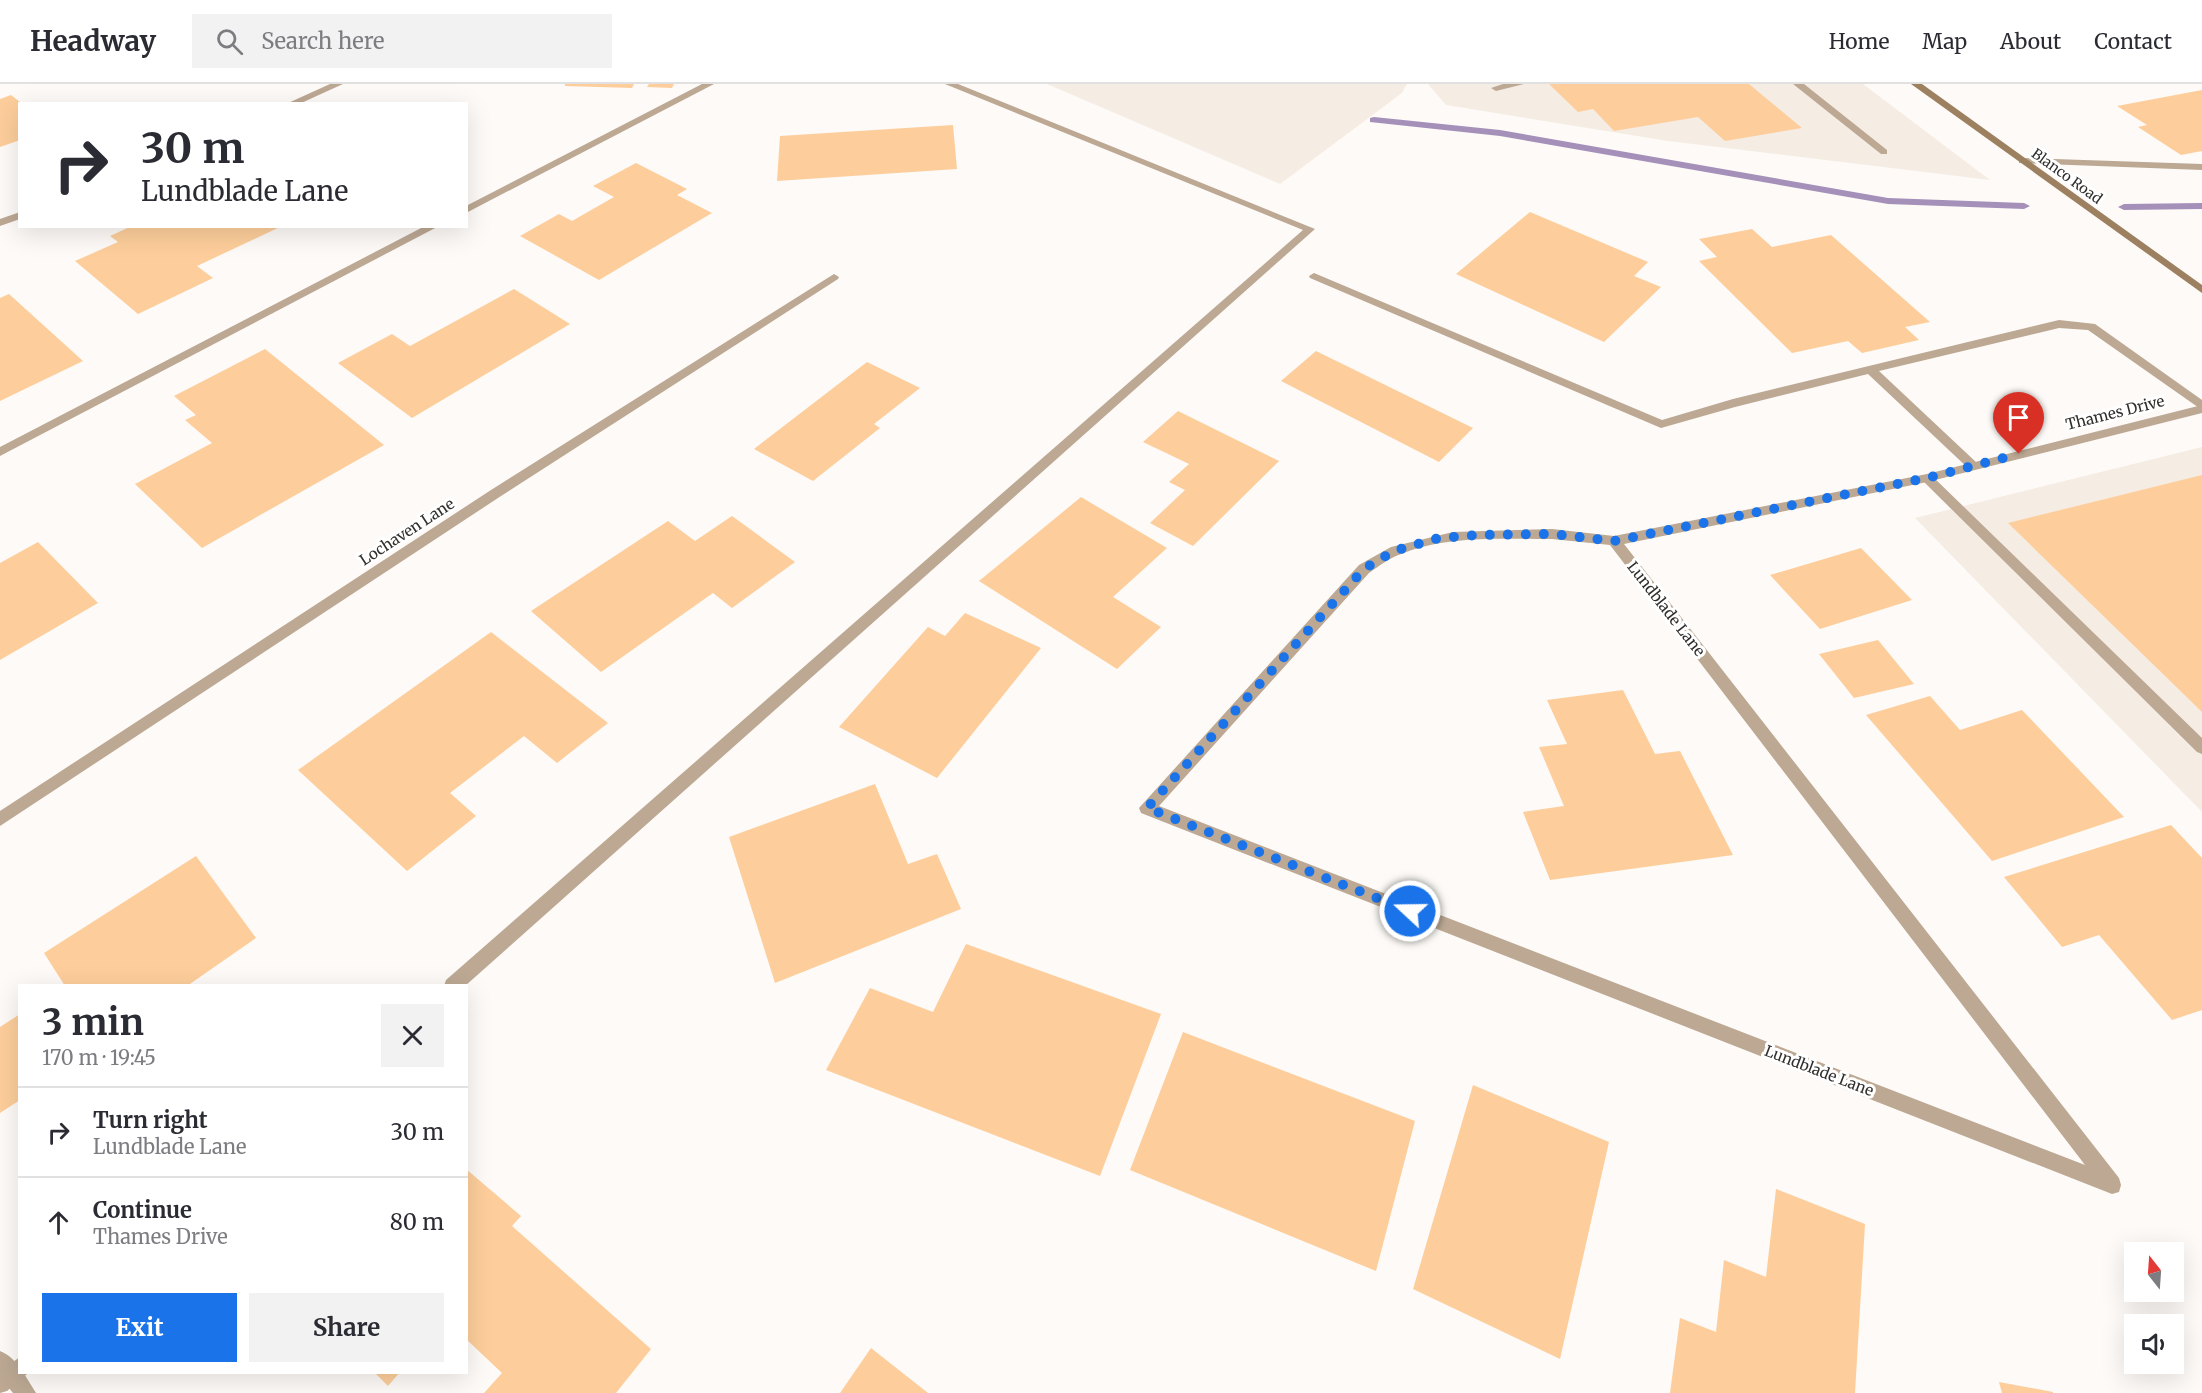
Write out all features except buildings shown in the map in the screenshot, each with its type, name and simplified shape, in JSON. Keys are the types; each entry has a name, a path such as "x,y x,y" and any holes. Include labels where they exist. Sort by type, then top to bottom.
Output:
{"main road":[{"name":"Blanco Road","path":"1916,84 2202,290"}],"street":[{"path":"295,102 338,84"},
{"path":"468,209 709,84"},
{"path":"454,984 1310,229 950,84"},
{"path":"1496,88 1520,84"},
{"path":"1798,84 1884,152"},
{"path":"2023,161 2202,167"},
{"path":"0,223 18,216"},
{"path":"0,452 430,228"},
{"path":"1314,276 1661,424 2059,324 2091,327 2202,407"},
{"name":"Lochaven Lane","path":"0,819 506,486 834,277"},
{"path":"1871,370 1973,466"},
{"name":"Thames Drive","path":"1614,541 1927,478 2202,407"},
{"path":"1927,478 2202,748"},
{"name":"Lundblade Lane","path":"1552,534 1614,541 2112,1185 1147,808 1364,569 1394,551 1439,538 1479,535 1552,534"},
{"path":"8,1372 26,1393"}],"shaded area":[{"path":"1047,84 1407,84 1402,93 1280,184"},
{"path":"1428,84 1863,84 1990,180 1668,141 1446,105"},
{"path":"2202,447 2202,812 1915,518"}],"waterway":[{"path":"1374,120 1500,133 1888,201 2024,206"},
{"path":"2124,207 2202,206"}],"route":[{"path":"1410,911 1147,808 1364,569 1394,551 1439,538 1552,534 1614,541 1927,478 2019,454"}]}
